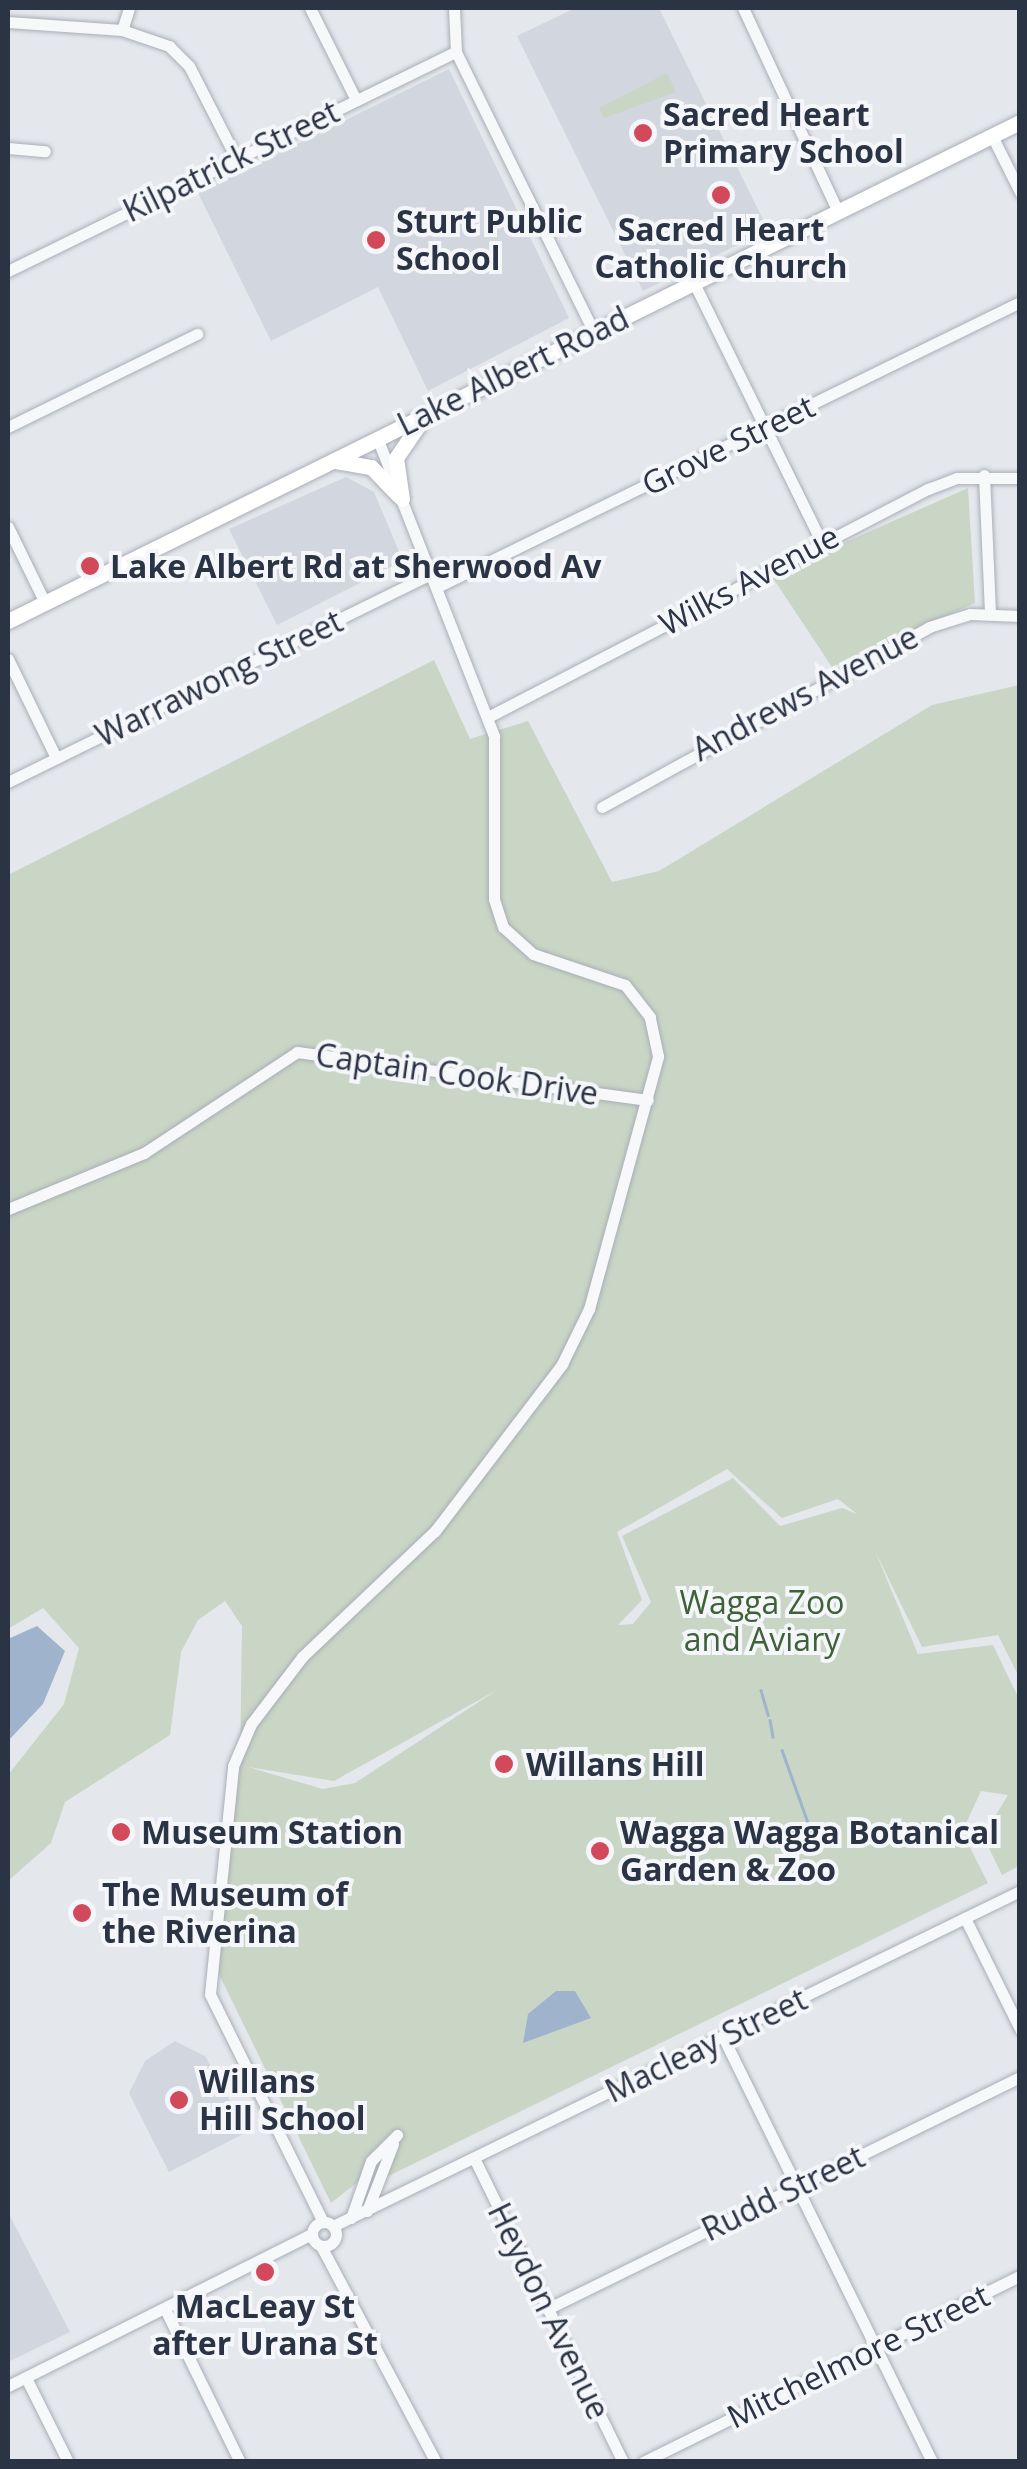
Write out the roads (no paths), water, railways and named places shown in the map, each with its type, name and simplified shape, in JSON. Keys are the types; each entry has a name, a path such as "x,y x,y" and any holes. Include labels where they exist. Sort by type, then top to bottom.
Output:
{"main road":[{"name":"Lake Albert Road","path":"8,621 1020,122"},
{"path":"402,499 396,458 428,413"},
{"path":"332,461 372,467 402,499"}],"street":[{"path":"122,30 130,8"},
{"path":"310,8 356,100"},
{"path":"454,8 456,52 594,332"},
{"path":"743,8 838,212"},
{"path":"8,22 122,30 185,60 236,158"},
{"name":"Kilpatrick Street","path":"8,271 456,52"},
{"path":"992,136 1020,192"},
{"path":"8,148 44,151"},
{"path":"694,283 821,540"},
{"name":"Grove Street","path":"436,587 1020,302"},
{"path":"8,427 196,334"},
{"path":"378,438 488,717 500,773 496,913 522,948 606,974 638,999 656,1036 648,1100 588,1309 562,1364 435,1530 302,1657 251,1724 233,1766 210,1994 300,2188 436,2462"},
{"path":"984,475 990,612"},
{"name":"Wilks Avenue","path":"488,717 821,540 928,489 984,475 1020,478"},
{"path":"8,528 45,603"},
{"name":"Warrawong Street","path":"8,782 431,574"},
{"name":"Andrews Avenue","path":"602,807 908,637 990,612 1020,616"},
{"path":"8,659 56,758"},
{"name":"Captain Cook Drive","path":"8,1209 144,1152 297,1052 648,1100"},
{"name":"Macleay Street","path":"8,2386 1020,1891"},
{"path":"965,1918 1020,2029"},
{"path":"724,2037 932,2462"},
{"name":"Rudd Street","path":"547,2309 1020,2077"},
{"path":"350,2218 372,2161 396,2135 367,2211"},
{"name":"Heydon Avenue","path":"475,2160 623,2462"},
{"name":"Macleay Street","path":"323,2235 350,2218 393,2200"},
{"name":"Mitchelmore Street","path":"643,2462 1020,2276"},
{"path":"166,2311 240,2462"},
{"path":"26,2378 68,2462"}],"water":[{"path":"37,1626 65,1651 43,1704 8,1741 8,1639"},
{"path":"556,1991 575,1991 591,2018 523,2043 528,2014"}],"waterway":[{"path":"761,1690 768,1715"},
{"path":"770,1720 773,1737"},
{"path":"782,1750 810,1828"}],"place":[{"name":"Sacred Heart Primary School","path":"643,133"},
{"name":"Sacred Heart Catholic Church","path":"721,195"},
{"name":"Sturt Public School","path":"376,240"},
{"name":"Lake Albert Rd at Sherwood Av","path":"90,566"},
{"name":"Willans Hill","path":"504,1764"},
{"name":"Museum Station","path":"121,1832"},
{"name":"Wagga Wagga Botanical Garden & Zoo","path":"600,1851"},
{"name":"The Museum of the Riverina","path":"82,1913"},
{"name":"Willans Hill School","path":"179,2100"},
{"name":"MacLeay St after Urana St","path":"265,2272"}],"park label":[{"name":"Wagga Zoo and Aviary","path":"762,1622"}]}
